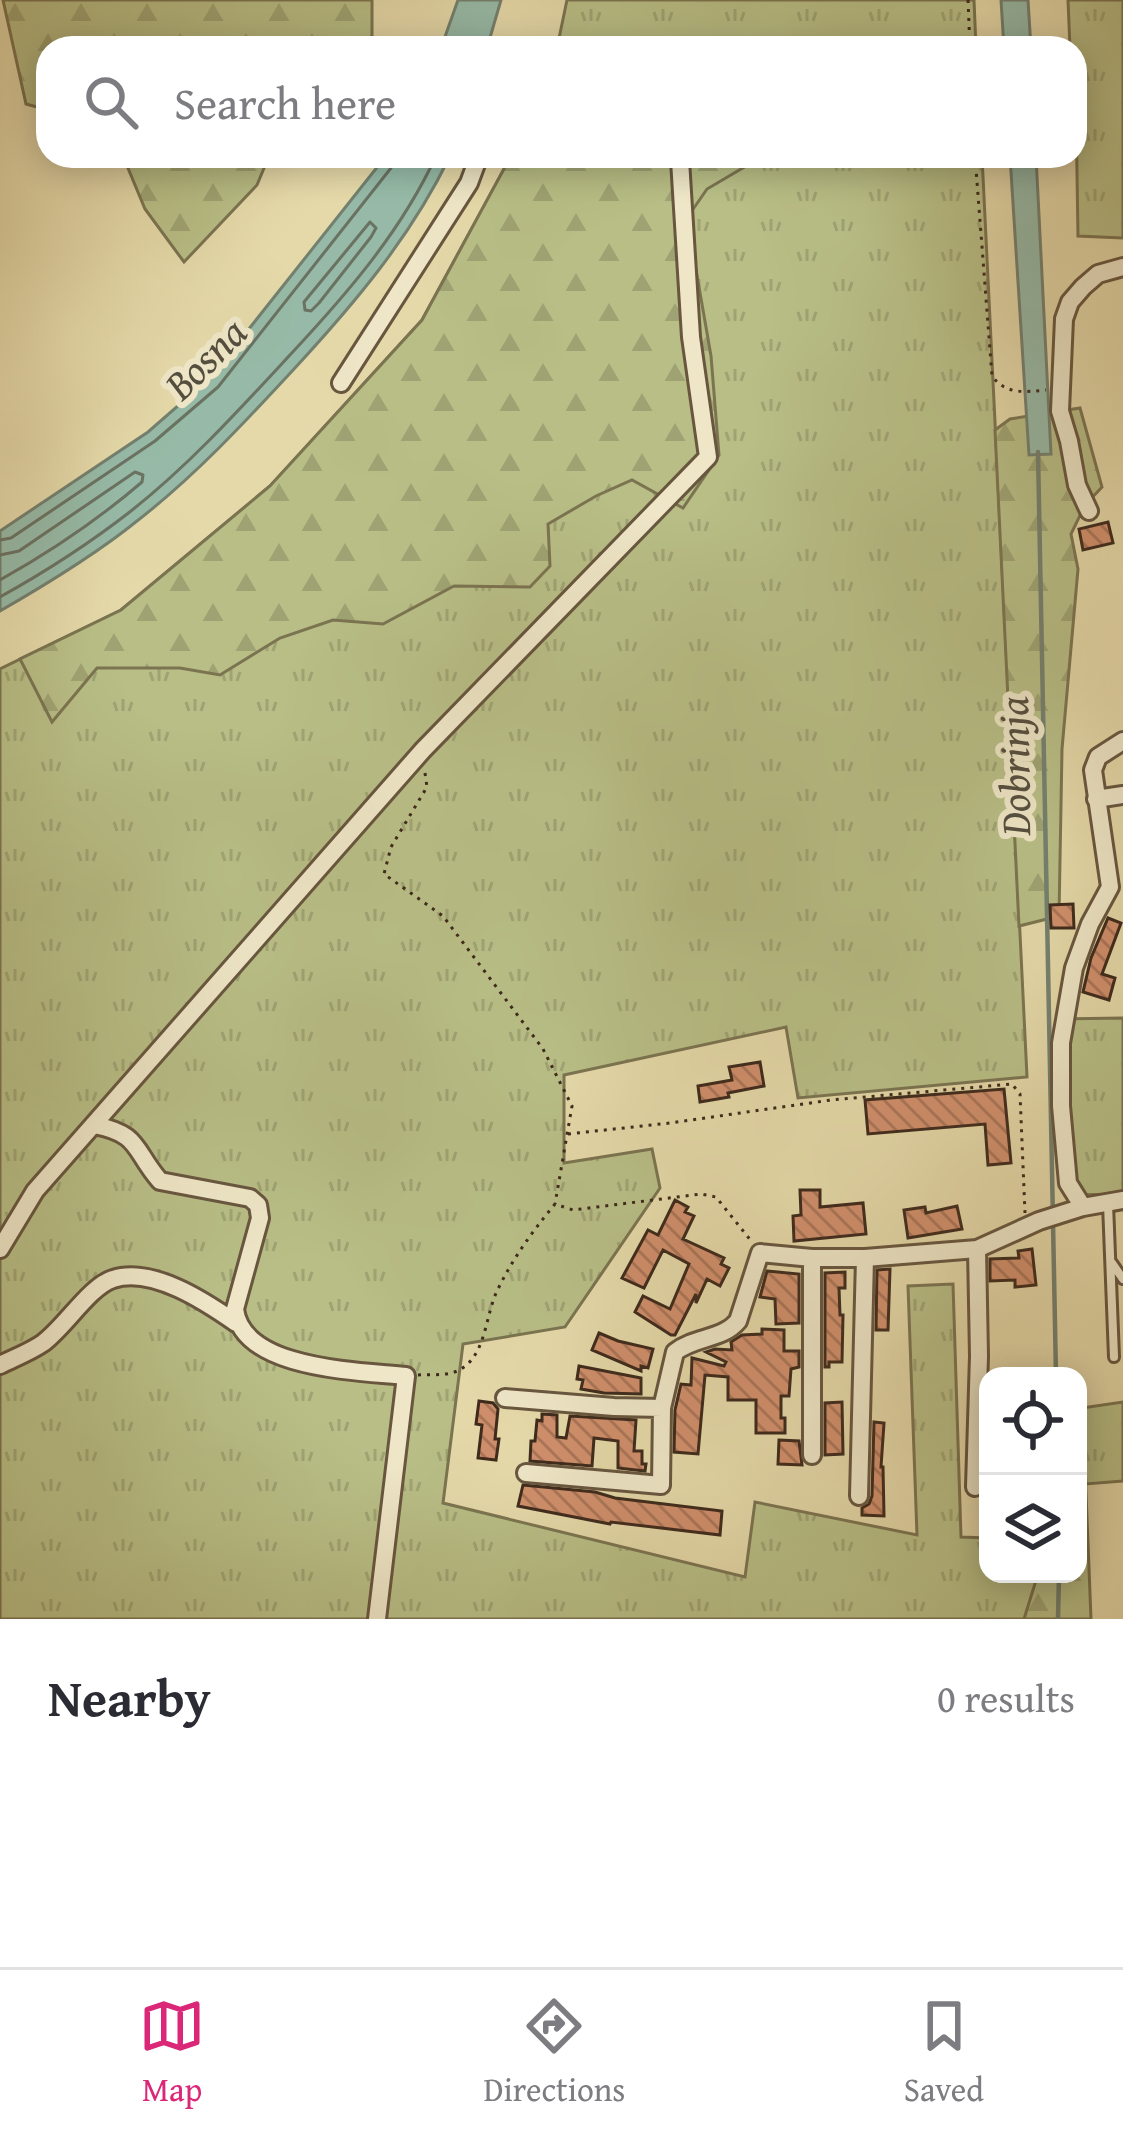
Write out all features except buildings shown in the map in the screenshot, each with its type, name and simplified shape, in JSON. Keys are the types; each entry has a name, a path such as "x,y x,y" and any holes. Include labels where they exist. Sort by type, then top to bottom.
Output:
{"street":[{"path":"341,383 475,168"},
{"path":"0,1250 35,1191 423,750 708,457 691,337 680,168"},
{"path":"1089,511 1077,485 1060,411 1064,319 1083,286 1098,274 1123,267"},
{"path":"1123,741 1098,757 1093,770 1109,887 1123,903"},
{"path":"1096,799 1123,795"},
{"path":"1083,1207 1068,1183 1060,1106 1061,1043 1074,968 1109,887"},
{"path":"94,1125 130,1139 160,1181 250,1198 258,1205 260,1218 235,1309 236,1323"},
{"path":"526,1473 661,1485 662,1408 675,1352 690,1342 732,1329 760,1253 865,1258 977,1249 1032,1224 1116,1201"},
{"path":"976,1487 977,1249"},
{"path":"812,1258 812,1455"},
{"path":"859,1496 865,1258"},
{"path":"0,1365 41,1345 111,1279 138,1276 203,1300 260,1347 289,1358 330,1369 406,1376 377,1619"},
{"path":"505,1397 662,1408"}],"lane":[{"path":"1114,1358 1111,1262 1116,1201"},
{"path":"1111,1262 1123,1279"}],"path":[{"path":"968,0 970,36"},
{"path":"975,168 992,376 1004,388 1052,390"},
{"path":"406,1376 450,1374 466,1366 478,1350 494,1296 523,1242 555,1204 572,1106 543,1049 443,916 384,874 391,847 427,787 423,750"},
{"path":"568,1134 831,1100 1012,1084 1020,1094 1032,1224"},
{"path":"555,1204 573,1210 701,1194 716,1197 760,1253"}],"green space":[{"path":"3,0 372,0 372,36 36,36 36,107 26,104"},
{"path":"567,0 974,0 976,36 560,36"},
{"path":"1068,0 1123,0 1123,238 1078,236 1077,168 1087,168 1087,36 1070,36"},
{"path":"128,168 264,168 257,185 184,262 145,209"},
{"path":"504,168 983,168 1027,1077 798,1098 786,1027 564,1075 564,1163 652,1149 660,1188 565,1327 463,1344 443,1503 745,1577 755,1502 917,1535 908,1286 953,1284 961,1537 979,1538 979,1583 1038,1583 1030,1619 0,1619 0,669 121,610 270,486 422,320"},
{"path":"504,168 743,168 707,189 687,218 711,356 719,455 683,508 632,480 548,524 550,566 530,587 454,586 383,624 333,620 280,638 220,675 180,668 97,668 52,722 20,659 121,610 270,486 422,320"},
{"path":"1080,408 1102,487 1085,505 1071,534 1078,569 1062,749 1059,916 1019,926 995,430 1010,419"},
{"path":"1123,1018 1123,1194 1071,1195 1058,1019"},
{"path":"1123,1402 1123,1481 1087,1484 1087,1407"},
{"path":"1087,1518 1091,1619 1024,1619 1035,1583 1087,1583"}],"water":[{"path":"458,0 501,0 490,36 445,36"},
{"path":"1001,0 1028,0 1030,36 1003,36"},
{"path":"376,168 444,168 380,268 238,429 121,534 0,611 0,531 148,432 210,378"},
{"path":"1011,168 1037,168 1051,454 1029,455"}],"waterway":[{"name":"Dobrinja","path":"1038,452 1056,1367"},
{"name":"Dobrinja","path":"1058,1619 1059,1583"}],"water label":[{"name":"Bosna","path":"205,358"}]}
